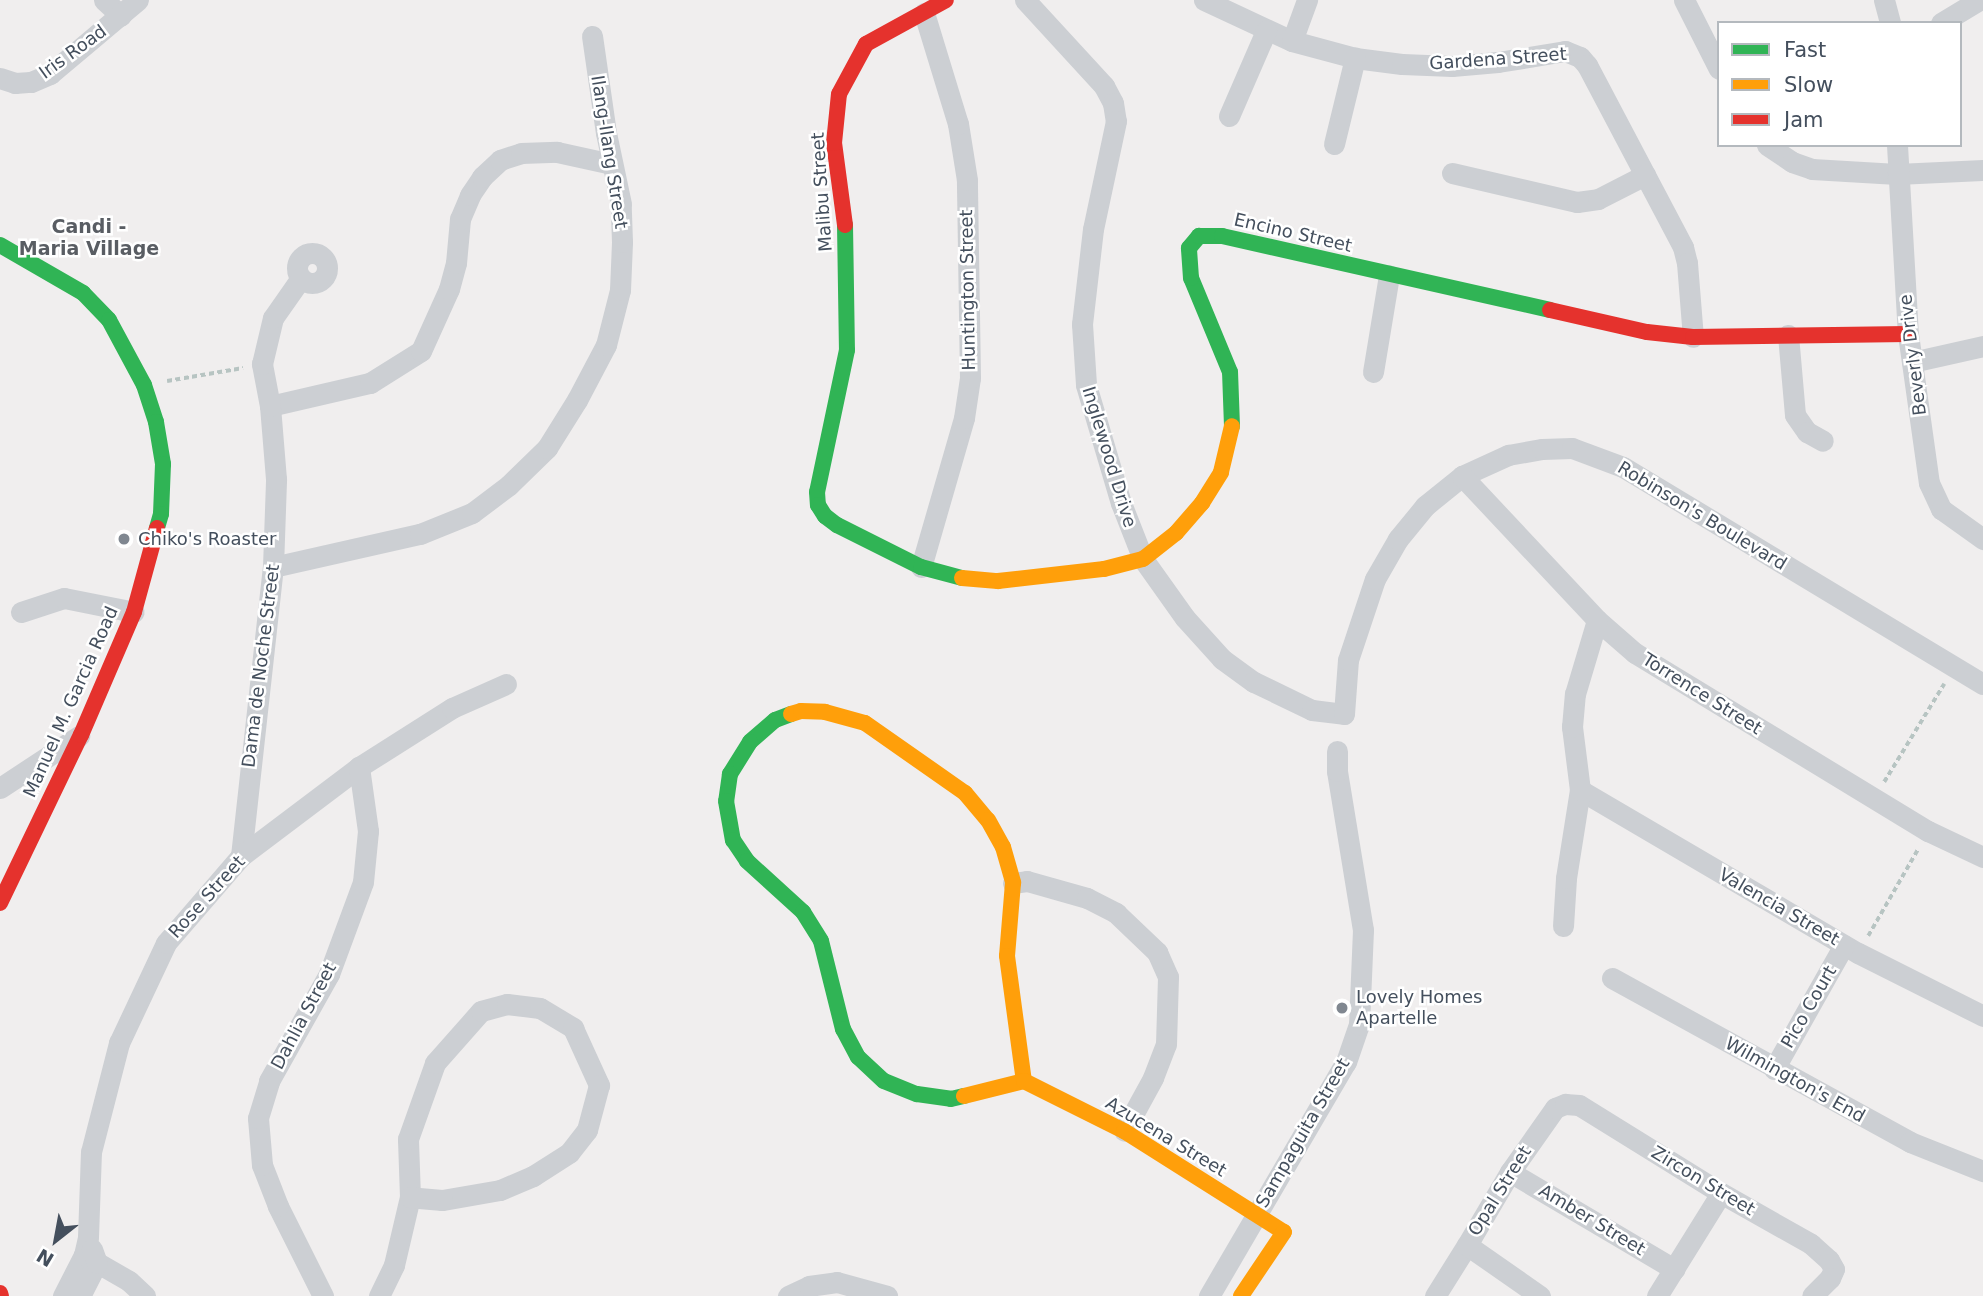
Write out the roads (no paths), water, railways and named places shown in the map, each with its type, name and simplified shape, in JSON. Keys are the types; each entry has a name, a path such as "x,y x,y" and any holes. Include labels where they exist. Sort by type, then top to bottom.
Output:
{"street":[{"path":"104,0 121,16"},
{"name":"Iris Road","path":"0,78 15,83 32,82 50,74 138,0"},
{"name":"Malibu Street","path":"819,475 837,408 847,351 845,219 834,143 839,94 866,44 946,0"},
{"name":"Inglewood Drive","path":"1025,0 1104,86 1113,103 1116,121 1093,229 1082,324 1083,348 1086,385 1121,503 1143,559 1185,618 1222,659 1254,682 1291,702 1312,710 1344,714"},
{"name":"Gardena Street","path":"1204,0 1292,41 1355,58 1452,66 1497,62 1553,52 1573,53 1587,65 1683,247 1693,337"},
{"path":"1292,41 1307,0"},
{"path":"1684,0 1717,65"},
{"path":"1884,0 1889,21"},
{"path":"1944,21 1979,0"},
{"name":"Huntington Street","path":"921,567 964,418 970,378 967,180 958,124 924,13"},
{"path":"1229,116 1266,31"},
{"name":"Ilang-Ilang Street","path":"273,568 420,534 472,513 509,485 547,448 577,400 606,345 620,289 621,204 592,36"},
{"path":"1334,144 1355,58"},
{"path":"1771,147 1792,162 1812,169 1897,174 1983,170"},
{"name":"Beverly Drive","path":"1896,147 1908,334 1933,496 1955,522 1983,539"},
{"path":"270,406 370,383 421,351 437,321 449,289 456,262 460,219 470,195 482,177 500,160 521,153 557,152 612,164"},
{"path":"1452,173 1577,202 1598,199 1645,175"},
{"name":"Encino Street","path":"819,475 818,505 825,516 921,567 950,577 998,581 1093,570 1143,559 1176,533 1202,503 1221,472 1231,436 1233,404 1230,372 1217,334 1191,278 1187,258 1192,241 1208,235 1647,332 1693,337 1908,334"},
{"name":"Manuel M. Garcia Road","path":"0,903 81,735 134,612 161,514 163,464 156,422 144,385 109,320 92,302 51,272 5,251"},
{"path":"1373,372 1390,275"},
{"name":"Dama de Noche Street","path":"241,856 273,568 276,479 270,406 262,364 273,318 301,278"},
{"path":"1788,335 1795,415 1807,432 1823,441"},
{"path":"1912,362 1983,346"},
{"name":"Robinson's Boulevard","path":"1344,714 1348,660 1375,579 1398,539 1425,506 1462,476 1508,455 1542,449 1572,448 1623,467 1983,684"},
{"name":"Torrence Street","path":"1462,476 1597,620 1636,653 1928,831 1983,857"},
{"path":"20,611 64,598 134,612"},
{"path":"1563,926 1566,878 1580,790 1572,727 1575,694 1597,620"},
{"name":"Rose Street","path":"80,1296 89,1252 91,1152 119,1043 166,943 241,856 359,767 452,708 506,684"},
{"path":"801,712 825,712 866,723 965,793 988,820 1003,847 1013,883 1007,956 1024,1082 951,1098 917,1094 884,1081 858,1057 843,1029 821,942 803,912 747,861 733,840 726,802 730,774 750,742 775,720 801,712"},
{"path":"0,788 81,735"},
{"name":"Sampaguita Street","path":"1209,1296 1346,1062 1359,1025 1363,930 1337,771 1337,751"},
{"name":"Dahlia Street","path":"323,1296 278,1206 262,1165 258,1118 269,1081 329,974 363,882 369,831 359,767"},
{"name":"Valencia Street","path":"1580,790 1851,949 1983,1016"},
{"path":"1013,883 1027,881 1087,898 1116,913 1157,952 1168,977 1167,1044 1153,1078 1124,1131"},
{"name":"Pico Court","path":"1773,1069 1851,949"},
{"name":"Wilmington's End","path":"1612,978 1910,1142 1983,1171"},
{"path":"379,1296 394,1265 410,1197 408,1139 435,1063 455,1037 481,1011 507,1004 540,1008 573,1028 599,1085 587,1130 569,1153 533,1176 500,1190 442,1200 410,1197"},
{"name":"Azucena Street","path":"1024,1082 1124,1131 1284,1232"},
{"name":"Opal Street","path":"1539,1296 1467,1245 1510,1172 1555,1108 1565,1104"},
{"name":"Zircon Street","path":"1565,1104 1579,1105 1721,1193 1811,1244 1829,1259 1833,1269 1830,1278 1812,1296"},
{"name":"Amber Street","path":"1510,1172 1674,1269"},
{"path":"1657,1296 1721,1193"},
{"name":"Sampaguita Street","path":"1241,1296 1284,1232"},
{"path":"1434,1296 1467,1245"},
{"path":"89,1252 145,1296"},
{"name":"Rose Street","path":"63,1296 89,1252"},
{"path":"788,1296 809,1286 837,1282 887,1296"}],"place":[{"name":"Chiko's Roaster","path":"124,539"},
{"name":"Lovely Homes Apartelle","path":"1342,1008"}],"district":[{"name":"Candi - Maria Village","path":"89,238"}]}
